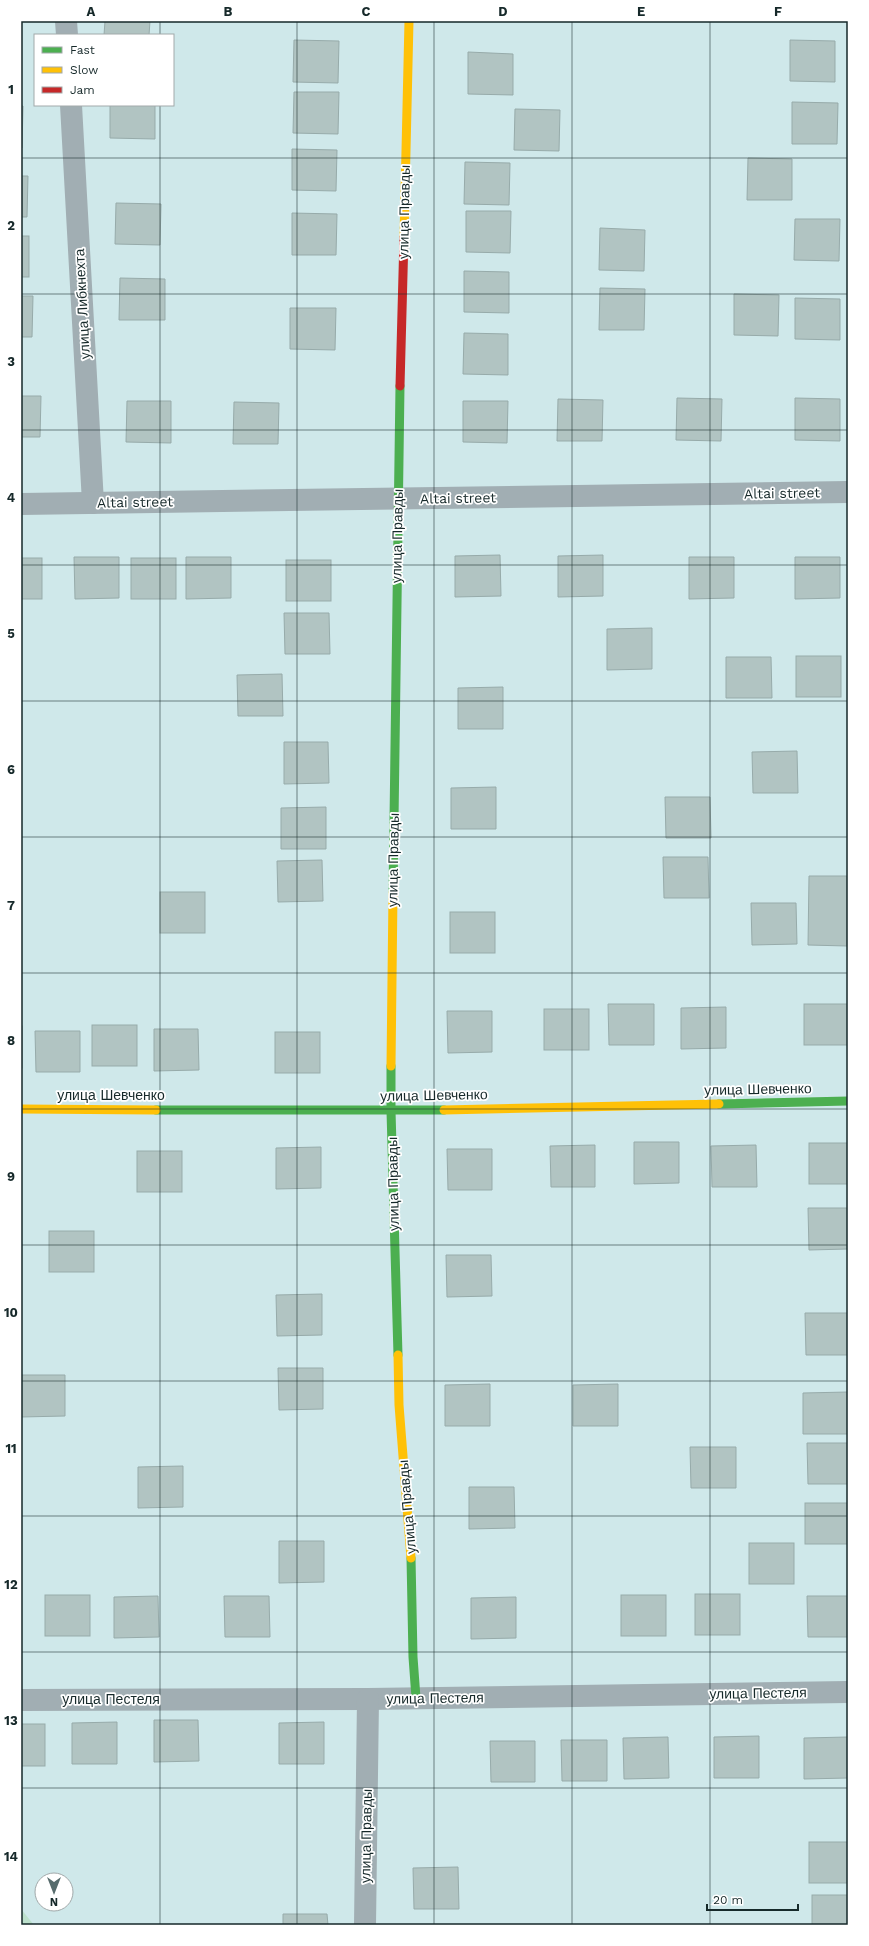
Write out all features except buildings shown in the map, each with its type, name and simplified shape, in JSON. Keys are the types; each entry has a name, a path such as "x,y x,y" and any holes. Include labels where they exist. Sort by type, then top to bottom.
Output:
{"street":[{"path":"66,21 67,34"},
{"name":"улица Правды","path":"409,21 397,499 391,1110 399,1405 412,1579 412,1657 416,1698"},
{"name":"улица Либкнехта","path":"71,106 93,503"},
{"name":"Altai street","path":"21,504 848,492"},
{"name":"улица Шевченко","path":"21,1109 391,1110 848,1101"},
{"name":"улица Пестеля","path":"21,1700 416,1698 848,1692"},
{"name":"улица Правды","path":"365,1925 368,1698"}],"green space":[{"path":"21,1909 34,1925 21,1925"}],"traffic: fast":[{"path":"393,893 400,386"},
{"path":"391,1066 398,1355"},
{"path":"719,1104 848,1101"},
{"path":"156,1110 444,1110"},
{"path":"411,1558 413,1657 416,1698"}],"traffic: slow":[{"path":"404,237 409,21"},
{"path":"391,1066 393,893"},
{"path":"444,1110 719,1104"},
{"path":"21,1109 156,1110"},
{"path":"398,1355 399,1405 411,1558"}],"traffic: jam":[{"path":"400,386 404,237"}]}
